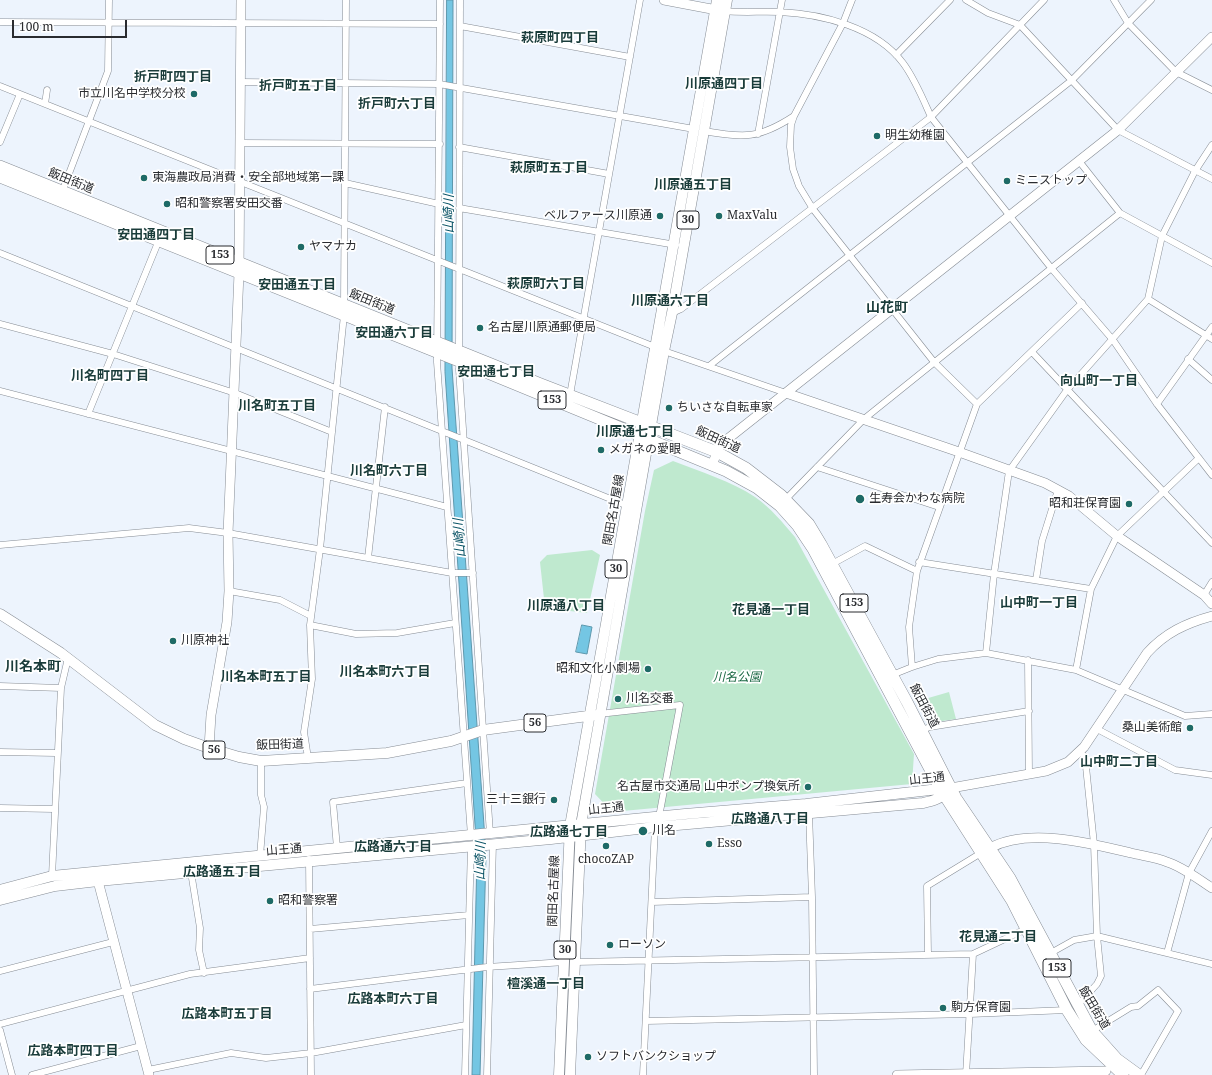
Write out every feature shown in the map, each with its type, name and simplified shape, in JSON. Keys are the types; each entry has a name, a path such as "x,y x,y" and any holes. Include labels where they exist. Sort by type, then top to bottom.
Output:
{"highway":[{"name":"飯田街道","path":"0,166 239,268 458,356 644,438 712,465 743,480 768,496 780,506 804,534 945,791 985,850 1013,884 1049,954 1086,1040 1110,1067 1123,1075"},
{"name":"飯田街道","path":"0,177 159,240 239,268"},
{"name":"飯田街道","path":"458,356 570,395 717,452 746,468 786,499 809,524 832,564 922,730 945,791"},
{"name":"飯田街道","path":"985,850 1026,929 1072,1008 1092,1031 1110,1067 1140,1075"}],"main road":[{"name":"関田名古屋線","path":"570,1075 568,837 594,715 659,349 679,246 719,7 727,0"},
{"name":"関田名古屋線","path":"659,349 672,313 679,246"},
{"name":"関田名古屋線","path":"559,1075 570,962 580,830 594,715 628,506 644,438"},
{"name":"飯田街道","path":"0,614 68,658 155,725 209,748 239,757 261,761 387,753 451,741 482,730 594,715"},
{"name":"山王通","path":"0,900 55,886 191,872 309,856 491,838 570,826 580,830 655,827 923,803 934,801 945,791"},
{"name":"山王通","path":"491,838 568,837 580,830 659,817 945,791"},
{"name":"山王通","path":"0,890 52,876 260,856 309,856 337,848 472,840"}],"street":[{"path":"62,192 108,71 109,0"},
{"path":"209,748 211,715 227,622 229,591 228,533 239,268 240,0"},
{"path":"308,758 304,732 312,679 310,625 320,549 344,310 346,0"},
{"path":"440,0 441,84 438,348 455,623 472,840 465,1075"},
{"path":"460,0 458,356 482,730 491,838 487,1075"},
{"path":"570,395 640,0"},
{"path":"664,0 719,7 812,15 836,20 862,31 896,55 918,88 931,117 1011,215 1052,269 1113,340 1157,404 1212,475"},
{"path":"758,134 782,0"},
{"path":"852,0 842,23 794,116 791,125 790,147 793,169 799,186 813,209 893,308 934,362 976,404"},
{"path":"896,55 950,0"},
{"path":"966,0 988,13 1020,25 1118,130 1212,179"},
{"path":"672,313 681,309 931,117 1044,0"},
{"path":"1114,0 1128,22 1176,72 1212,90"},
{"path":"709,366 1072,80 1151,0"},
{"path":"0,22 440,24"},
{"path":"460,26 630,57"},
{"path":"712,465 720,445 1118,130 1212,37"},
{"path":"240,82 441,84 699,130 746,136 758,134 774,128 794,116"},
{"path":"0,86 659,349 960,452 1045,483 1069,496 1117,536 1204,595 1211,601 1212,604"},
{"path":"45,104 47,90"},
{"path":"0,142 20,94"},
{"path":"240,143 345,142 440,144"},
{"path":"986,653 994,574 1009,471 1067,390 1148,299 1162,236 1195,171 1212,145"},
{"path":"459,147 609,174"},
{"path":"1079,161 1120,214 1212,263"},
{"path":"345,183 439,204"},
{"path":"459,208 679,246"},
{"path":"786,499 864,419 1120,214"},
{"path":"88,414 159,240"},
{"path":"0,253 132,308 464,438 628,506"},
{"path":"1148,299 1209,337"},
{"path":"912,667 909,626 919,562 960,452 976,404 1082,303"},
{"path":"0,324 113,354 235,393 332,432"},
{"path":"1157,404 1188,359 1209,337 1212,327"},
{"path":"1032,352 1212,543"},
{"path":"1188,359 1212,380"},
{"path":"0,391 447,507"},
{"path":"368,558 385,407"},
{"path":"1076,670 1090,589 1117,536 1199,458"},
{"path":"817,467 939,508"},
{"path":"1036,580 1042,541 1058,490"},
{"path":"0,545 189,528 228,533 452,573 473,573"},
{"path":"832,564 864,546 917,571"},
{"path":"919,562 1090,589"},
{"path":"1204,595 1212,582"},
{"path":"229,591 280,600 311,616"},
{"path":"945,791 1030,774 1062,765 1080,752 1097,729 1122,689 1156,644 1178,628 1212,616"},
{"path":"310,625 356,634 397,633 455,623"},
{"path":"892,675 938,659 986,653 1076,670 1185,716 1212,714"},
{"path":"52,876 56,753 61,688 68,658"},
{"path":"1028,660 1030,774"},
{"path":"0,686 61,688"},
{"path":"594,715 680,705 659,817"},
{"path":"922,730 930,727 1029,711"},
{"path":"1097,729 1175,770 1212,775"},
{"path":"0,752 56,753"},
{"path":"646,1021 970,1014 1072,1008 1097,984 1102,976 1097,936 1094,844 1085,757 1080,752"},
{"path":"260,856 264,807 261,795 261,761"},
{"path":"337,848 333,802 467,783"},
{"path":"0,808 54,809"},
{"path":"809,813 812,898 814,1075"},
{"path":"643,1075 655,827"},
{"path":"1167,953 1189,873 1212,831"},
{"path":"928,955 927,886 985,850 1010,840 1065,840 1094,844 1167,862 1189,873 1212,888"},
{"path":"309,856 311,1075"},
{"path":"191,872 200,928 199,950 204,973"},
{"path":"98,881 148,1072 231,1053 266,1058 311,1054 466,1025"},
{"path":"652,902 812,898"},
{"path":"310,929 469,915"},
{"path":"310,989 488,967 570,962 973,954 1026,929"},
{"path":"1049,954 1074,940 1097,936 1212,964"},
{"path":"0,971 113,942"},
{"path":"966,1075 973,954"},
{"path":"0,1024 126,991 204,973 310,958"},
{"path":"1092,1031 1131,1007 1138,1006 1158,990 1178,1011 1140,1075"},
{"path":"0,1030 12,1075"},
{"path":"32,1075 141,1046"},
{"path":"897,1075 966,1075 1110,1067"}],"green space":[{"name":"川名公園","path":"673,461 726,481 746,491 761,501 772,511 795,537 914,754 912,784 612,812 595,794 645,511 654,470"},
{"path":"592,550 600,555 587,613 545,608 540,562 547,555"},
{"path":"949,692 956,719 929,723 918,701"}],"water":[{"name":"山崎川","path":"447,0 453,0 452,368 486,854 480,1075 472,1075 477,855 445,372"},
{"path":"582,625 592,627 587,654 576,652"}],"place":[{"name":"市立川名中学校分校","path":"194,94"},
{"name":"明生幼稚園","path":"877,136"},
{"name":"東海農政局消費・安全部地域第一課","path":"144,178"},
{"name":"ミニストップ","path":"1007,181"},
{"name":"昭和警察署安田交番","path":"167,204"},
{"name":"ベルファース川原通","path":"660,216"},
{"name":"MaxValu","path":"719,216"},
{"name":"ヤマナカ","path":"301,247"},
{"name":"名古屋川原通郵便局","path":"480,328"},
{"name":"ちいさな自転車家","path":"669,408"},
{"name":"メガネの愛眼","path":"601,450"},
{"name":"生寿会かわな病院","path":"860,499"},
{"name":"昭和荘保育園","path":"1129,504"},
{"name":"川原神社","path":"173,641"},
{"name":"昭和文化小劇場","path":"648,669"},
{"name":"川名交番","path":"618,699"},
{"name":"桑山美術館","path":"1190,728"},
{"name":"名古屋市交通局 山中ポンプ換気所","path":"808,787"},
{"name":"三十三銀行","path":"554,800"},
{"name":"川名","path":"643,831"},
{"name":"Esso","path":"709,844"},
{"name":"chocoZAP","path":"606,846"},
{"name":"昭和警察署","path":"270,901"},
{"name":"ローソン","path":"610,945"},
{"name":"駒方保育園","path":"943,1008"},
{"name":"ソフトバンクショップ","path":"588,1057"}],"district":[{"name":"萩原町四丁目","path":"560,38"},
{"name":"折戸町四丁目","path":"173,77"},
{"name":"川原通四丁目","path":"724,84"},
{"name":"折戸町五丁目","path":"298,86"},
{"name":"折戸町六丁目","path":"397,104"},
{"name":"萩原町五丁目","path":"549,168"},
{"name":"川原通五丁目","path":"693,185"},
{"name":"安田通四丁目","path":"156,235"},
{"name":"萩原町六丁目","path":"546,284"},
{"name":"安田通五丁目","path":"297,285"},
{"name":"川原通六丁目","path":"670,301"},
{"name":"山花町","path":"887,308"},
{"name":"安田通六丁目","path":"394,333"},
{"name":"安田通七丁目","path":"496,372"},
{"name":"川名町四丁目","path":"110,376"},
{"name":"向山町一丁目","path":"1099,381"},
{"name":"川名町五丁目","path":"277,406"},
{"name":"川原通七丁目","path":"635,432"},
{"name":"川名町六丁目","path":"389,471"},
{"name":"山中町一丁目","path":"1039,603"},
{"name":"川原通八丁目","path":"566,606"},
{"name":"花見通一丁目","path":"771,610"},
{"name":"川名本町","path":"33,667"},
{"name":"川名本町六丁目","path":"385,672"},
{"name":"川名本町五丁目","path":"266,677"},
{"name":"山中町二丁目","path":"1119,762"},
{"name":"広路通八丁目","path":"770,819"},
{"name":"広路通七丁目","path":"569,832"},
{"name":"広路通六丁目","path":"393,847"},
{"name":"広路通五丁目","path":"222,872"},
{"name":"花見通二丁目","path":"998,937"},
{"name":"檀溪通一丁目","path":"546,984"},
{"name":"広路本町六丁目","path":"393,999"},
{"name":"広路本町五丁目","path":"227,1014"},
{"name":"広路本町四丁目","path":"73,1051"}]}
